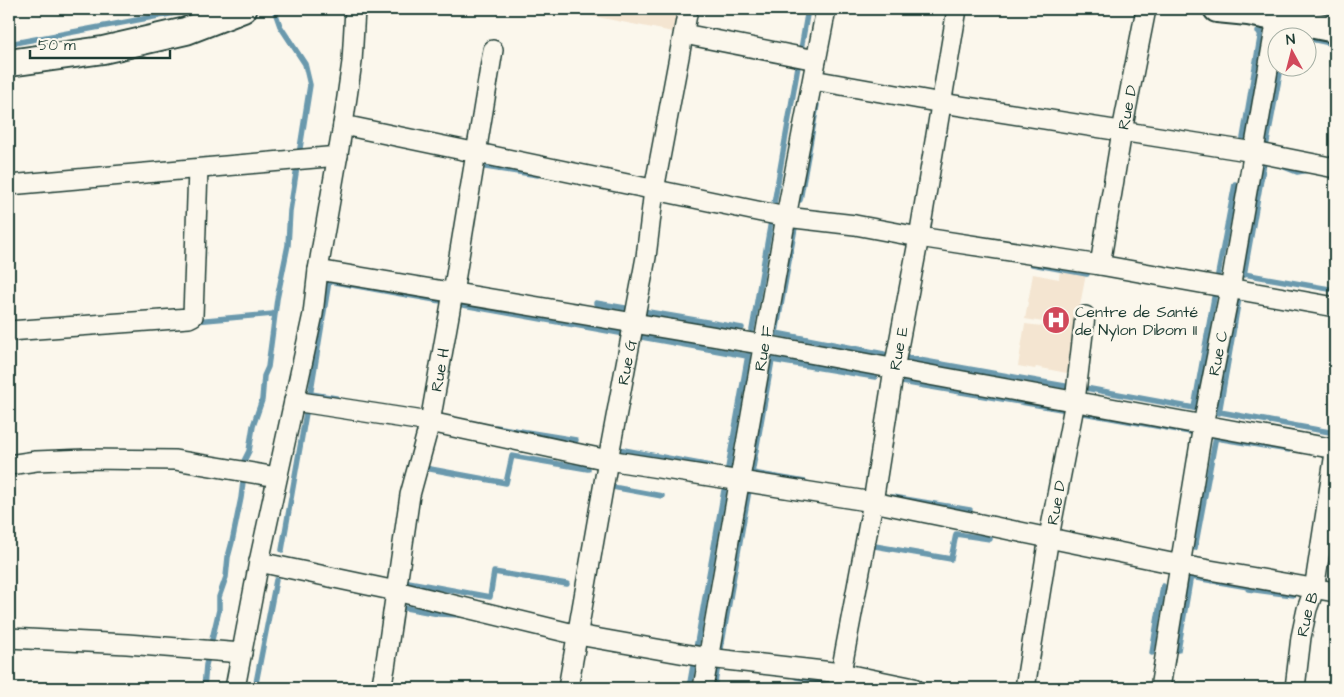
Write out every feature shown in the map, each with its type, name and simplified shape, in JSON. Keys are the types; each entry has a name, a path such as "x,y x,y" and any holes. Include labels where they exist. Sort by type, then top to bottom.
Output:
{"main road":[{"path":"9,63 103,50 186,31 242,9"},
{"path":"1217,9 1335,29"}],"street":[{"path":"235,688 259,562 313,314 318,270 352,62 355,9"},
{"name":"Rue G","path":"568,688 646,257 654,190 688,9"},
{"name":"Rue F","path":"703,688 786,217 826,9"},
{"name":"Rue E","path":"839,681 873,502 894,369 920,237 957,9"},
{"name":"Rue D","path":"1100,265 1122,131 1146,9"},
{"name":"Rue C","path":"1160,688 1203,426 1230,288 1277,18"},
{"path":"684,34 816,60"},
{"name":"Rue H","path":"380,688 410,495 430,422 493,50"},
{"path":"812,80 942,103 1254,152 1335,168"},
{"path":"343,125 786,217 855,225 1100,265 1335,307"},
{"path":"9,185 338,156"},
{"path":"9,331 189,318 193,316 198,169"},
{"path":"318,270 764,345 1203,426 1335,448"},
{"name":"Rue D","path":"1025,688 1049,537 1075,401 1085,316"},
{"path":"294,401 430,422 608,460 873,502 1181,565 1314,590 1335,592"},
{"name":"Rue B","path":"1294,688 1301,637 1314,590 1335,453"},
{"path":"9,465 86,459 176,460 277,477"},
{"path":"259,562 396,591 578,635 839,681 914,688"},
{"path":"9,638 127,644 242,653"}],"shaded area":[{"path":"557,9 683,9 678,33"},
{"name":"Centre de Santé de Nylon Dibom II","path":"1060,269 1086,274 1067,373 1036,367 1035,369 1018,366 1025,324 1042,326 1043,322 1025,319 1033,274 1059,279"}],"waterway":[{"path":"184,12 194,9"},
{"path":"204,688 206,665 219,610 219,597 226,577 228,557 241,498 243,482 242,465 249,451 253,426 262,400 264,376 268,367 277,299 288,245 290,211 310,85 305,64 280,26 274,9"},
{"path":"752,330 808,9"},
{"path":"9,44 180,12"},
{"path":"1242,144 1261,32 1258,32"},
{"path":"1316,40 1335,44"},
{"path":"1266,147 1279,78"},
{"path":"800,200 817,105"},
{"path":"1244,275 1265,157"},
{"path":"1279,165 1297,172 1309,170"},
{"path":"479,166 538,175"},
{"path":"1218,274 1235,184"},
{"path":"796,222 776,333 884,354"},
{"path":"1032,264 1087,274"},
{"path":"1244,274 1335,290"},
{"path":"310,396 329,281 747,356"},
{"path":"1194,408 1215,292"},
{"path":"1219,413 1239,298"},
{"path":"596,303 742,328"},
{"path":"195,321 273,314"},
{"path":"689,688 748,355"},
{"path":"908,358 1065,386"},
{"path":"714,688 772,360 875,377"},
{"path":"896,381 1067,410"},
{"path":"1080,387 1194,408"},
{"path":"311,394 336,398"},
{"path":"1078,412 1190,432"},
{"path":"1220,412 1335,433"},
{"path":"282,550 306,413"},
{"path":"496,427 576,440"},
{"path":"1195,548 1216,436"},
{"path":"1216,438 1289,450"},
{"path":"613,448 711,466"},
{"path":"424,474 425,468 506,483 512,456 588,469"},
{"path":"753,473 805,482"},
{"path":"607,486 662,496"},
{"path":"893,497 970,510"},
{"path":"869,547 869,545 951,559 956,534 990,539"},
{"path":"403,581 490,597 494,572 567,584"},
{"path":"1178,650 1191,575"},
{"path":"1191,577 1248,587 1248,589 1293,595"},
{"path":"255,688 276,580"},
{"path":"1152,653 1163,586"},
{"path":"400,607 439,614 460,615"},
{"path":"796,677 821,681"},
{"path":"844,685 861,688"}],"place":[{"name":"Centre de Santé de Nylon Dibom II","path":"1056,320"}]}
